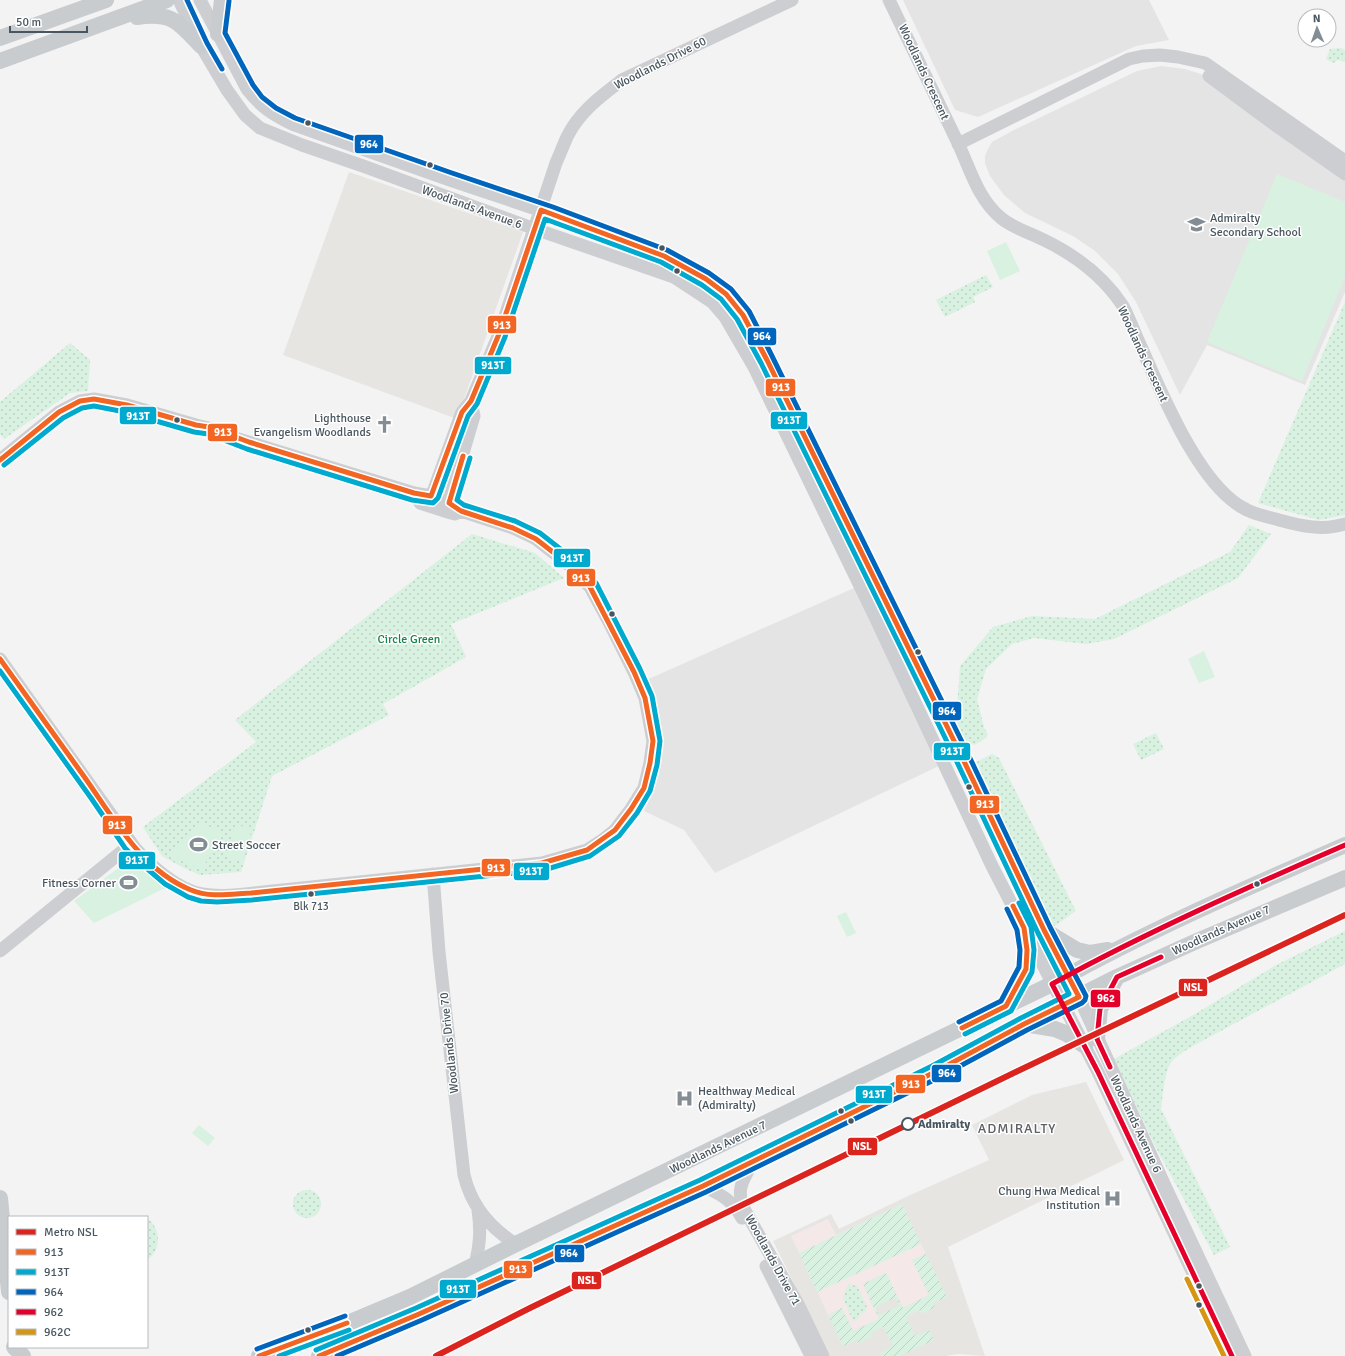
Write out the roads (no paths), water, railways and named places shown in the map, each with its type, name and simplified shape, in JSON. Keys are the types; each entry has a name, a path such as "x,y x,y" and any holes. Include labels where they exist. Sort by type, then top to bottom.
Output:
{"main road":[{"path":"0,38 104,0"},
{"path":"0,61 167,0"},
{"path":"218,34 222,0"},
{"path":"114,20 144,16 164,16 177,21 201,46"},
{"name":"Woodlands Avenue 7","path":"259,1356 336,1328 410,1297 1052,984 1118,949 1255,884 1345,845"},
{"name":"Woodlands Avenue 7","path":"319,1356 419,1314 703,1186 935,1072 1024,1024 1117,977 1196,940 1345,878"},
{"path":"1006,1006 1026,968 1027,950 1024,928"},
{"path":"1044,930 1077,950 1090,953 1118,949"},
{"path":"1024,1024 1055,1029 1091,1043 1100,1009 1117,977"},
{"path":"0,1198 8,1282"},
{"path":"410,1297 419,1314"},
{"path":"15,1348 23,1356"}],"street":[{"name":"Woodlands Avenue 6","path":"179,0 201,46 227,90 245,115 260,128 302,145 535,230 674,277 712,302 726,317 754,367 874,615 992,866 1052,984 1091,1043 1203,1267 1245,1356"},
{"name":"Woodlands Avenue 6","path":"200,0 247,89 257,102 272,114 292,124 391,160 541,210 664,256 706,279 726,294 743,315 767,360 959,751 1044,930 1079,997 1091,1043 1232,1356"},
{"name":"Woodlands Drive 60","path":"429,501 462,412 471,401 499,334 535,230 556,163 567,136 579,118 602,95 622,80 792,0"},
{"name":"Woodlands Crescent","path":"890,0 979,192 1001,218 1046,241 1083,263 1109,289 1123,307 1168,408 1200,465 1228,497 1247,510 1300,525 1318,527 1338,526 1345,524"},
{"path":"958,144 1129,59 1160,55 1206,63 1345,161"},
{"path":"1196,62 1201,70 1345,174"},
{"path":"0,460 59,412 80,401 94,400 127,404 213,429 232,437 407,491 429,501 513,528 536,539 567,563 590,587 645,698 653,741 644,788 631,809 615,830 587,850 542,863 251,893 217,895 202,894 190,890 169,878 142,856 131,844 0,658"},
{"path":"447,507 474,416 471,401"},
{"path":"0,950 131,844"},
{"name":"Woodlands Drive 70","path":"433,874 439,952 464,1175 467,1187 478,1210 503,1236 516,1244"},
{"name":"Woodlands Drive 71","path":"752,1163 742,1185 739,1196 743,1207 799,1306 823,1356"},
{"name":"Woodlands Drive 71","path":"703,1186 722,1195 729,1200 737,1210 811,1356"},
{"name":"Woodlands Drive 70","path":"475,1264 480,1242 478,1210"}],"metro line":[{"name":"NSL","path":"436,1356 530,1308 1022,1069 1345,915"}],"place":[{"name":"Admiralty Secondary School","path":"1197,225"},
{"name":"Lighthouse Evangelism Woodlands","path":"384,425"},
{"name":"Street Soccer","path":"199,845"},
{"name":"Fitness Corner","path":"129,883"},
{"name":"Blk 713","path":"311,894"},
{"name":"Healthway Medical (Admiralty)","path":"685,1098"},
{"name":"Admiralty","path":"908,1124"},
{"name":"Chung Hwa Medical Institution","path":"1113,1198"}],"district":[{"name":"ADMIRALTY","path":"1017,1128"}],"park label":[{"name":"Circle Green","path":"409,639"}]}
